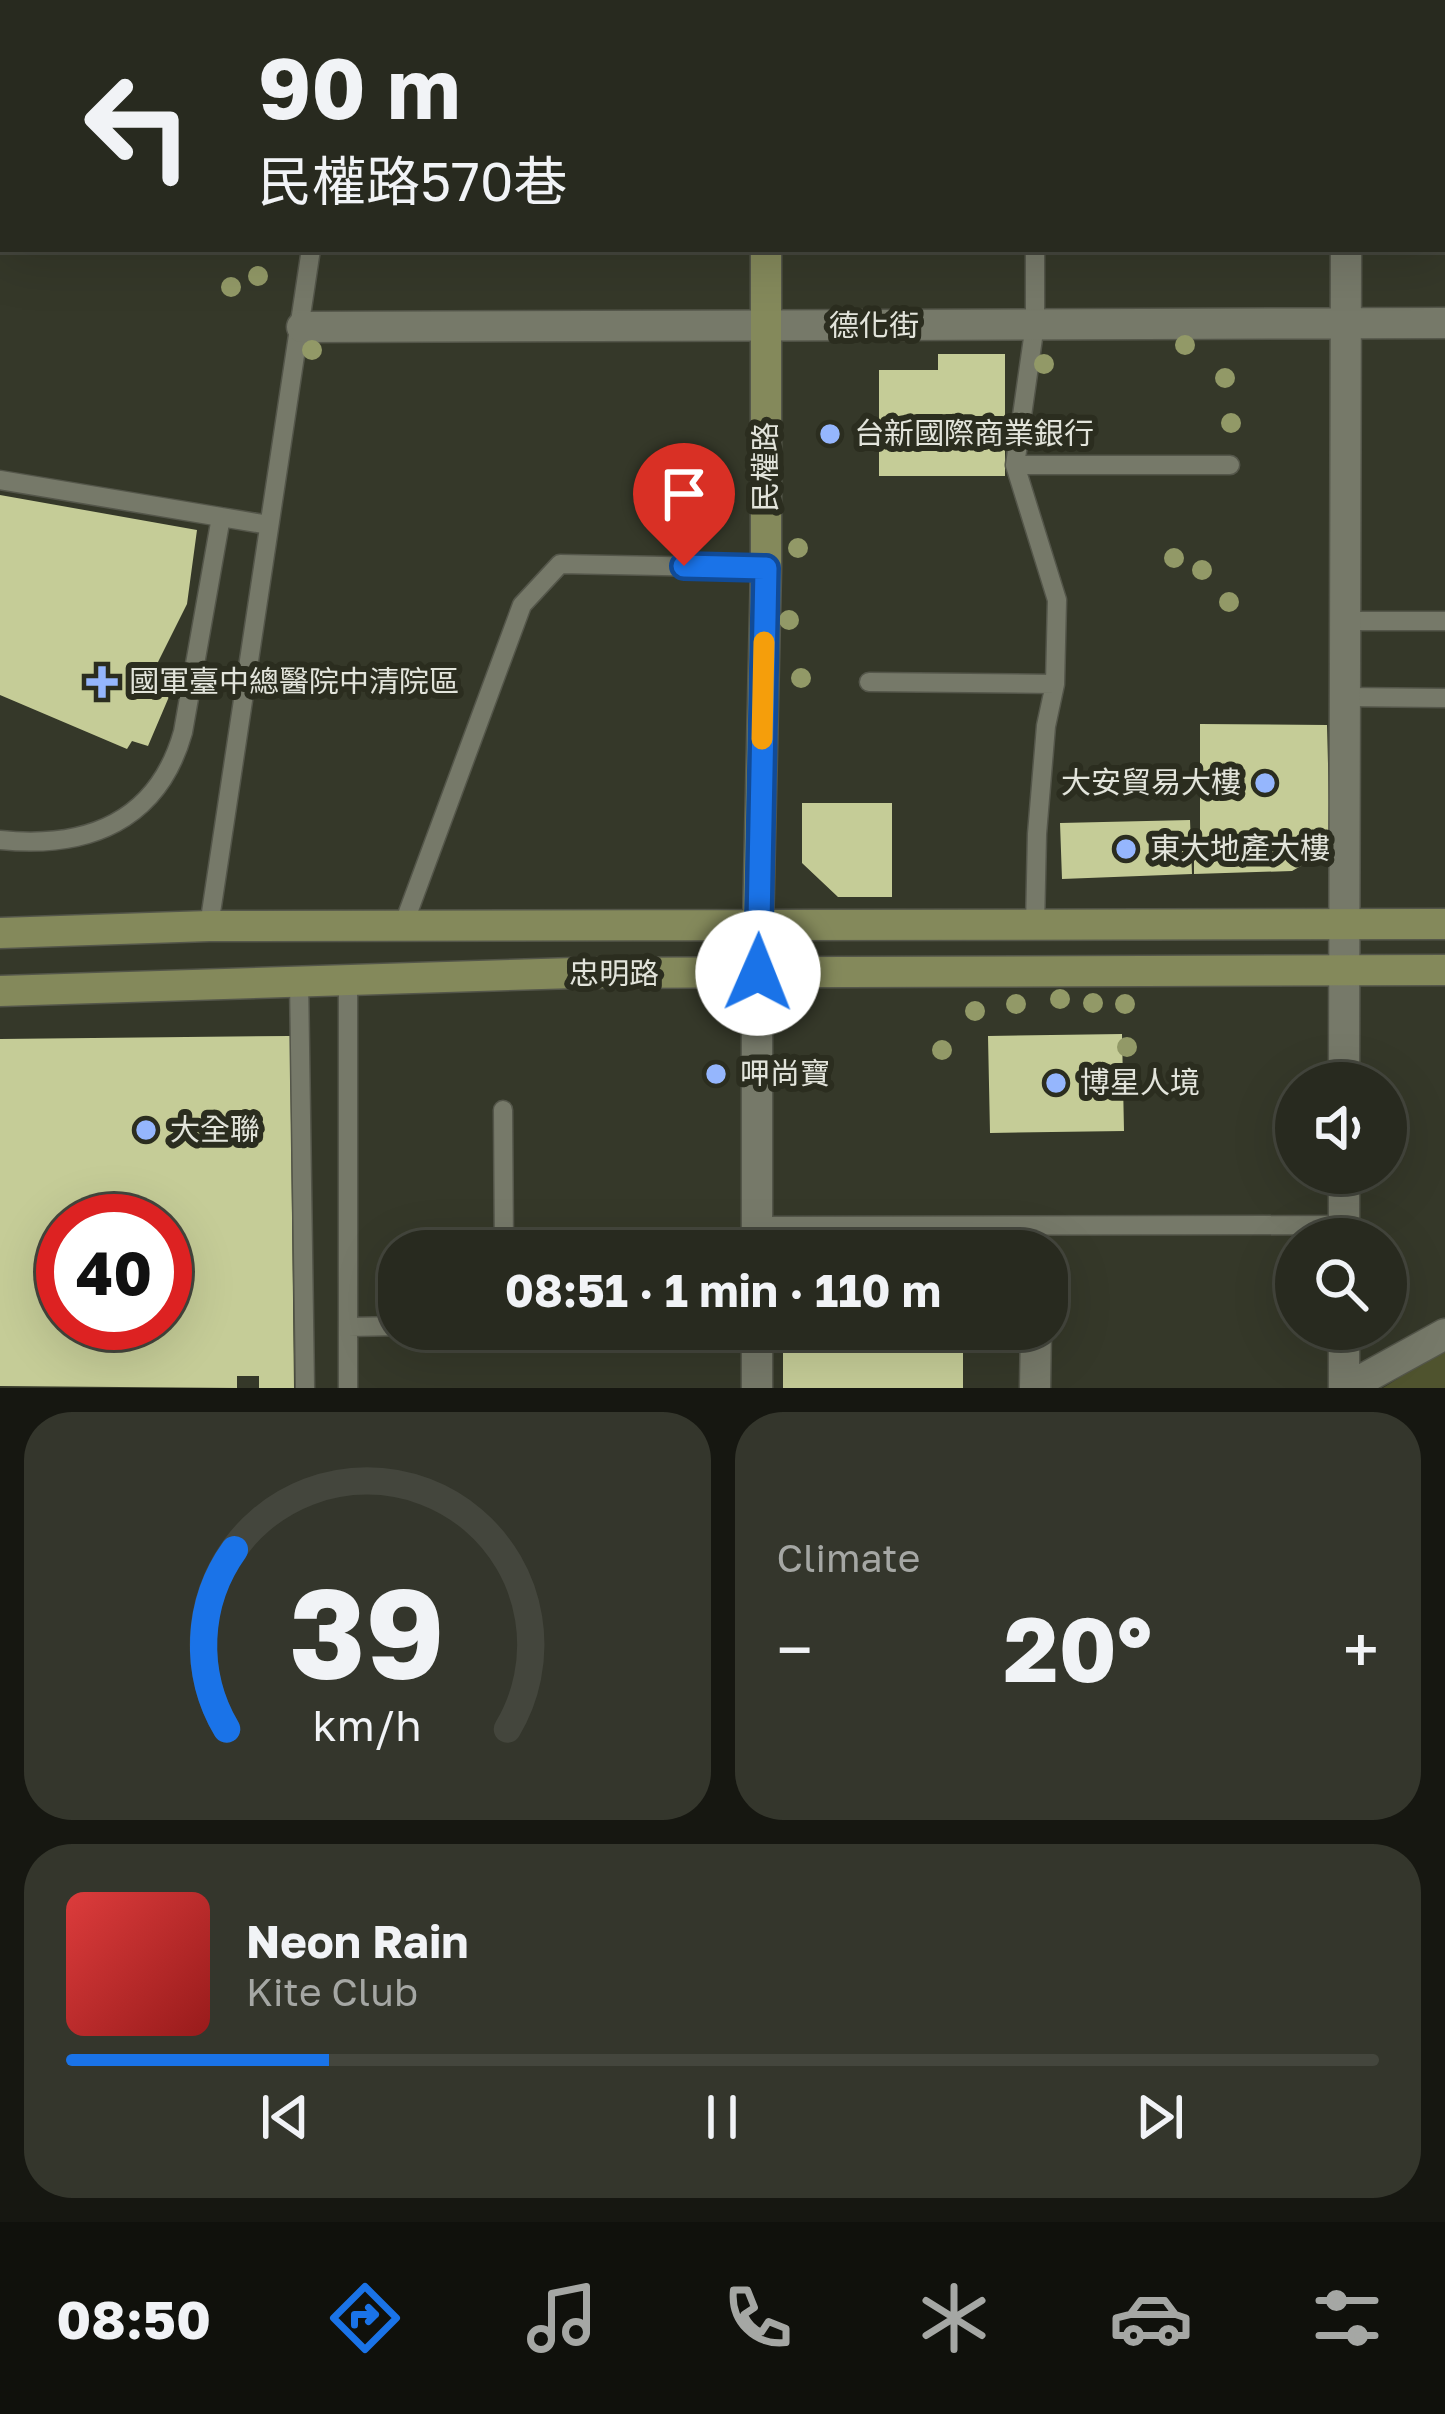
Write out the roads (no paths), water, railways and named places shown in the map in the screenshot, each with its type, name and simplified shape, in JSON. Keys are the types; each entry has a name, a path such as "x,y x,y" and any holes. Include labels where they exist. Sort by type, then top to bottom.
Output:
{"main road":[{"name":"民權路","path":"758,973 766,252"},
{"name":"忠明路","path":"0,933 209,926 1445,924"},
{"name":"忠明路","path":"0,991 575,973 1445,970"}],"street":[{"path":"1344,1062 1346,252"},
{"name":"德化街","path":"302,327 1445,323"},
{"path":"757,1230 758,973"},
{"path":"1345,1350 1346,1388 1445,1334"},
{"path":"757,1350 757,1388"},
{"path":"1035,1388 1036,1350"}],"lane":[{"path":"209,926 311,252"},
{"path":"1035,252 1035,324 1016,465 1057,600 1055,684 1042,769 1035,926"},
{"path":"1016,465 1230,465"},
{"path":"0,480 269,525"},
{"path":"0,840 37,844 79,836 116,824 154,796 174,765 183,732 221,517"},
{"path":"403,926 522,605 560,564 766,568"},
{"path":"1345,621 1445,621"},
{"path":"869,682 1055,684"},
{"path":"1345,697 1445,698"},
{"path":"299,980 305,1388"},
{"path":"348,980 348,1388"},
{"path":"503,1110 504,1230"},
{"path":"1068,1235 1275,1233"},
{"path":"348,1327 378,1327"}],"place":[{"name":"台新國際商業銀行","path":"830,434"},
{"name":"國軍臺中總醫院中清院區","path":"102,682"},
{"name":"大安貿易大樓","path":"1265,783"},
{"name":"東大地產大樓","path":"1126,849"},
{"name":"呷尚寶","path":"716,1074"},
{"name":"博星人境","path":"1056,1083"},
{"name":"大全聯","path":"146,1130"}]}
